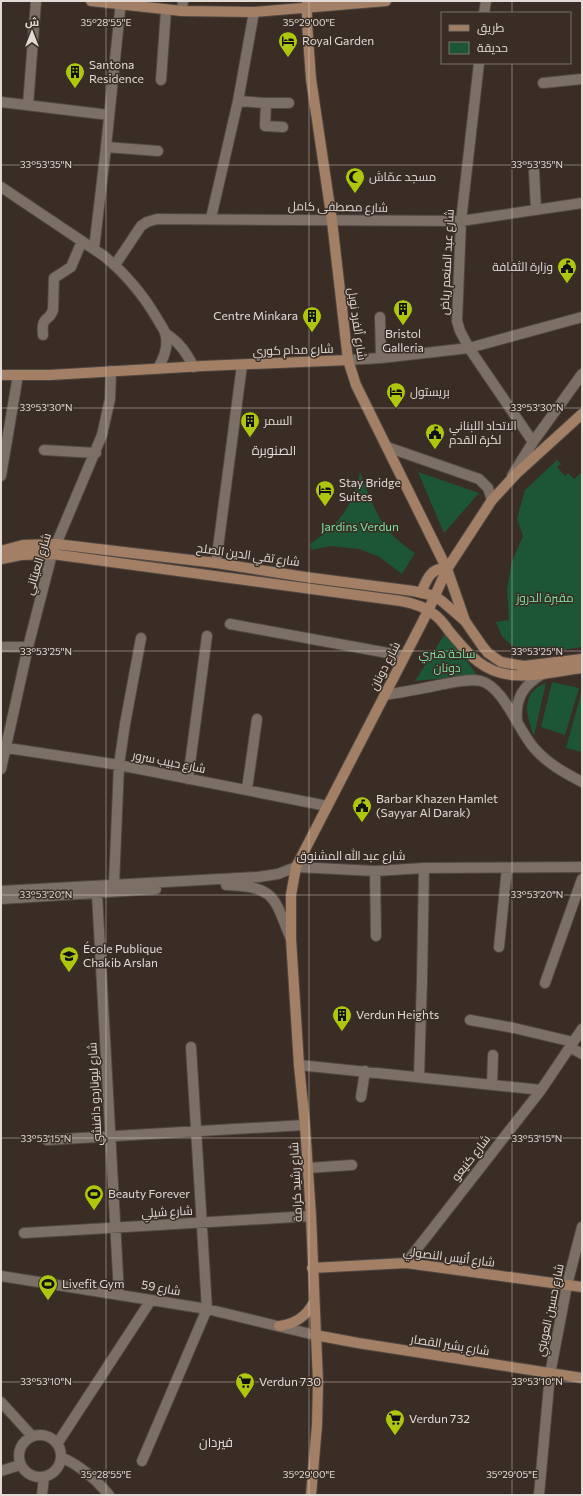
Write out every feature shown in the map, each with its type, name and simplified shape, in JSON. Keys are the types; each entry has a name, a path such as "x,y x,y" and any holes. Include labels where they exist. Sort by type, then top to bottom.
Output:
{"street":[{"path":"28,105 36,1"},
{"path":"91,1 120,2 166,10 183,6 254,12 307,4 386,1"},
{"path":"484,12 486,1"},
{"path":"94,249 106,147 120,2"},
{"name":"شارع ألفرد نوبل","path":"307,4 311,79 332,220 348,360 356,385 447,569 465,621"},
{"path":"162,80 166,10"},
{"path":"212,218 238,101 254,12"},
{"name":"شارع عبد المنعم رياض","path":"479,64 461,221 457,321 460,331 469,348 533,442"},
{"path":"543,84 582,78"},
{"path":"238,101 289,103"},
{"path":"1,102 109,115"},
{"path":"266,103 265,126 282,127"},
{"path":"106,147 158,151"},
{"path":"534,171 536,210"},
{"path":"1,187 94,249 115,265 149,305 165,333 177,341 182,347 194,367"},
{"name":"شارع مصطفى كامل","path":"115,265 136,232 147,222 157,219 212,218 461,221 582,202"},
{"path":"43,335 42,326 44,320 52,314 54,310 54,278 71,267 82,241"},
{"path":"380,317 381,358"},
{"name":"شارع مدام كوري","path":"1,375 50,375 158,368 381,358 469,348 582,317"},
{"path":"158,368 165,352 165,333"},
{"path":"216,563 242,365"},
{"name":"شارع العيتاني","path":"1,769 4,747 52,554 96,453 102,435 110,399 111,371"},
{"name":"شارع دونان","path":"507,484 533,442 582,374"},
{"path":"1,476 18,376"},
{"name":"شارع دونان","path":"296,868 428,611 447,569 492,500 536,454 582,414"},
{"path":"387,447 479,479 488,488 492,500"},
{"path":"44,450 96,453"},
{"name":"شارع تقي الدين الصلح","path":"1,551 23,545 56,544 216,563 435,596"},
{"name":"شارع تقي الدين الصلح","path":"1,559 21,555 52,554 401,600 415,604 435,615 474,660 501,673 526,675 582,668"},
{"path":"421,593 427,579 432,573 438,568 447,569"},
{"path":"435,596 465,621 483,647 501,662 524,666 582,659"},
{"path":"415,604 420,613 421,624"},
{"path":"230,624 404,656"},
{"path":"188,779 207,636"},
{"path":"114,884 119,765 141,638"},
{"path":"1,647 28,648"},
{"path":"517,722 516,712 521,694 533,679 544,673"},
{"path":"385,695 459,682 480,681 490,685 497,692 534,748 547,761 567,775 582,782"},
{"path":"247,789 257,719"},
{"name":"شارع حبيب سرور","path":"4,747 119,765 247,789 327,806"},
{"name":"شارع عبد الله المشنوق","path":"1,891 258,877 278,874 296,868 376,871 424,868 582,867"},
{"name":"شارع رشيد كرامة","path":"296,868 291,896 291,940 311,1216 318,1382 317,1425 311,1495"},
{"path":"419,1077 424,868"},
{"path":"499,947 507,868"},
{"path":"376,871 376,936"},
{"path":"545,983 582,879"},
{"path":"1,899 220,885 244,886 255,888 270,895 277,904 291,940"},
{"name":"شارع ليوناردو دافنشي","path":"98,893 118,1294"},
{"path":"470,1020 514,1028 571,1044 582,1054"},
{"name":"شارع كنيعو","path":"406,1263 541,1090 582,1029"},
{"path":"142,1461 207,1309 191,1048"},
{"path":"492,1085 493,1055"},
{"path":"299,1065 541,1090"},
{"path":"361,1097 364,1071"},
{"path":"47,1140 305,1125"},
{"path":"308,1168 352,1164"},
{"name":"شارع شيلي","path":"24,1233 311,1216"},
{"name":"شارع حسين العويني","path":"539,1495 550,1374 567,1285 582,1227"},
{"name":"شارع أنيس النصولي","path":"312,1268 406,1263 582,1287"},
{"name":"شارع 59","path":"1,1276 207,1309 315,1334"},
{"path":"57,1444 151,1300"},
{"path":"279,1326 296,1322 309,1310 314,1302"},
{"name":"شارع بشير القصار","path":"315,1334 358,1344 582,1378"},
{"path":"1,1402 32,1436"},
{"path":"39,1435 52,1439 57,1444 61,1457 56,1470 44,1477 36,1477 24,1471 20,1465 19,1451 26,1440 32,1436 39,1435"},
{"path":"61,1457 76,1464 92,1476 109,1495"},
{"path":"1,1472 20,1465"},
{"path":"42,1495 44,1477"}],"green space":[{"name":"مقبرة الدروز","path":"557,460 561,464 557,467 565,476 568,473 574,479 582,472 582,647 539,652 529,651 519,649 510,644 502,636 496,622 509,620 507,589 512,561 523,536 517,519 525,490"},
{"name":"Jardins Verdun","path":"360,472 375,508 386,527 393,536 415,553 402,574 378,556 359,549 331,546 311,550 310,544 329,530 343,514 353,495"},
{"path":"418,472 479,493 444,533"},
{"name":"ساحة هنري دونان","path":"446,632 477,675 415,681"},
{"path":"552,682 579,688 565,735 541,727"},
{"path":"546,683 534,736 527,713 527,705 532,693 538,687"},
{"path":"582,690 582,752 566,748"}],"place":[{"name":"Royal Garden","path":"288,58"},
{"name":"Santona Residence","path":"75,89"},
{"name":"مسجد عمّاش","path":"355,194"},
{"name":"وزارة الثقافة","path":"567,284"},
{"name":"Bristol Galleria","path":"403,326"},
{"name":"Centre Minkara","path":"312,333"},
{"name":"بريستول","path":"396,409"},
{"name":"السمر","path":"250,438"},
{"name":"الاتحاد اللبناني لكرة القدم","path":"435,450"},
{"name":"Stay Bridge Suites","path":"325,507"},
{"name":"Barbar Khazen Hamlet (Sayyar Al Darak)","path":"362,823"},
{"name":"École Publique Chakib Arslan","path":"69,973"},
{"name":"Verdun Heights","path":"342,1032"},
{"name":"Beauty Forever","path":"94,1211"},
{"name":"Livefit Gym","path":"48,1301"},
{"name":"Verdun 730","path":"245,1399"},
{"name":"Verdun 732","path":"395,1436"}],"district":[{"name":"الصنوبرة","path":"274,450"},
{"name":"فيردان","path":"216,1442"}]}
